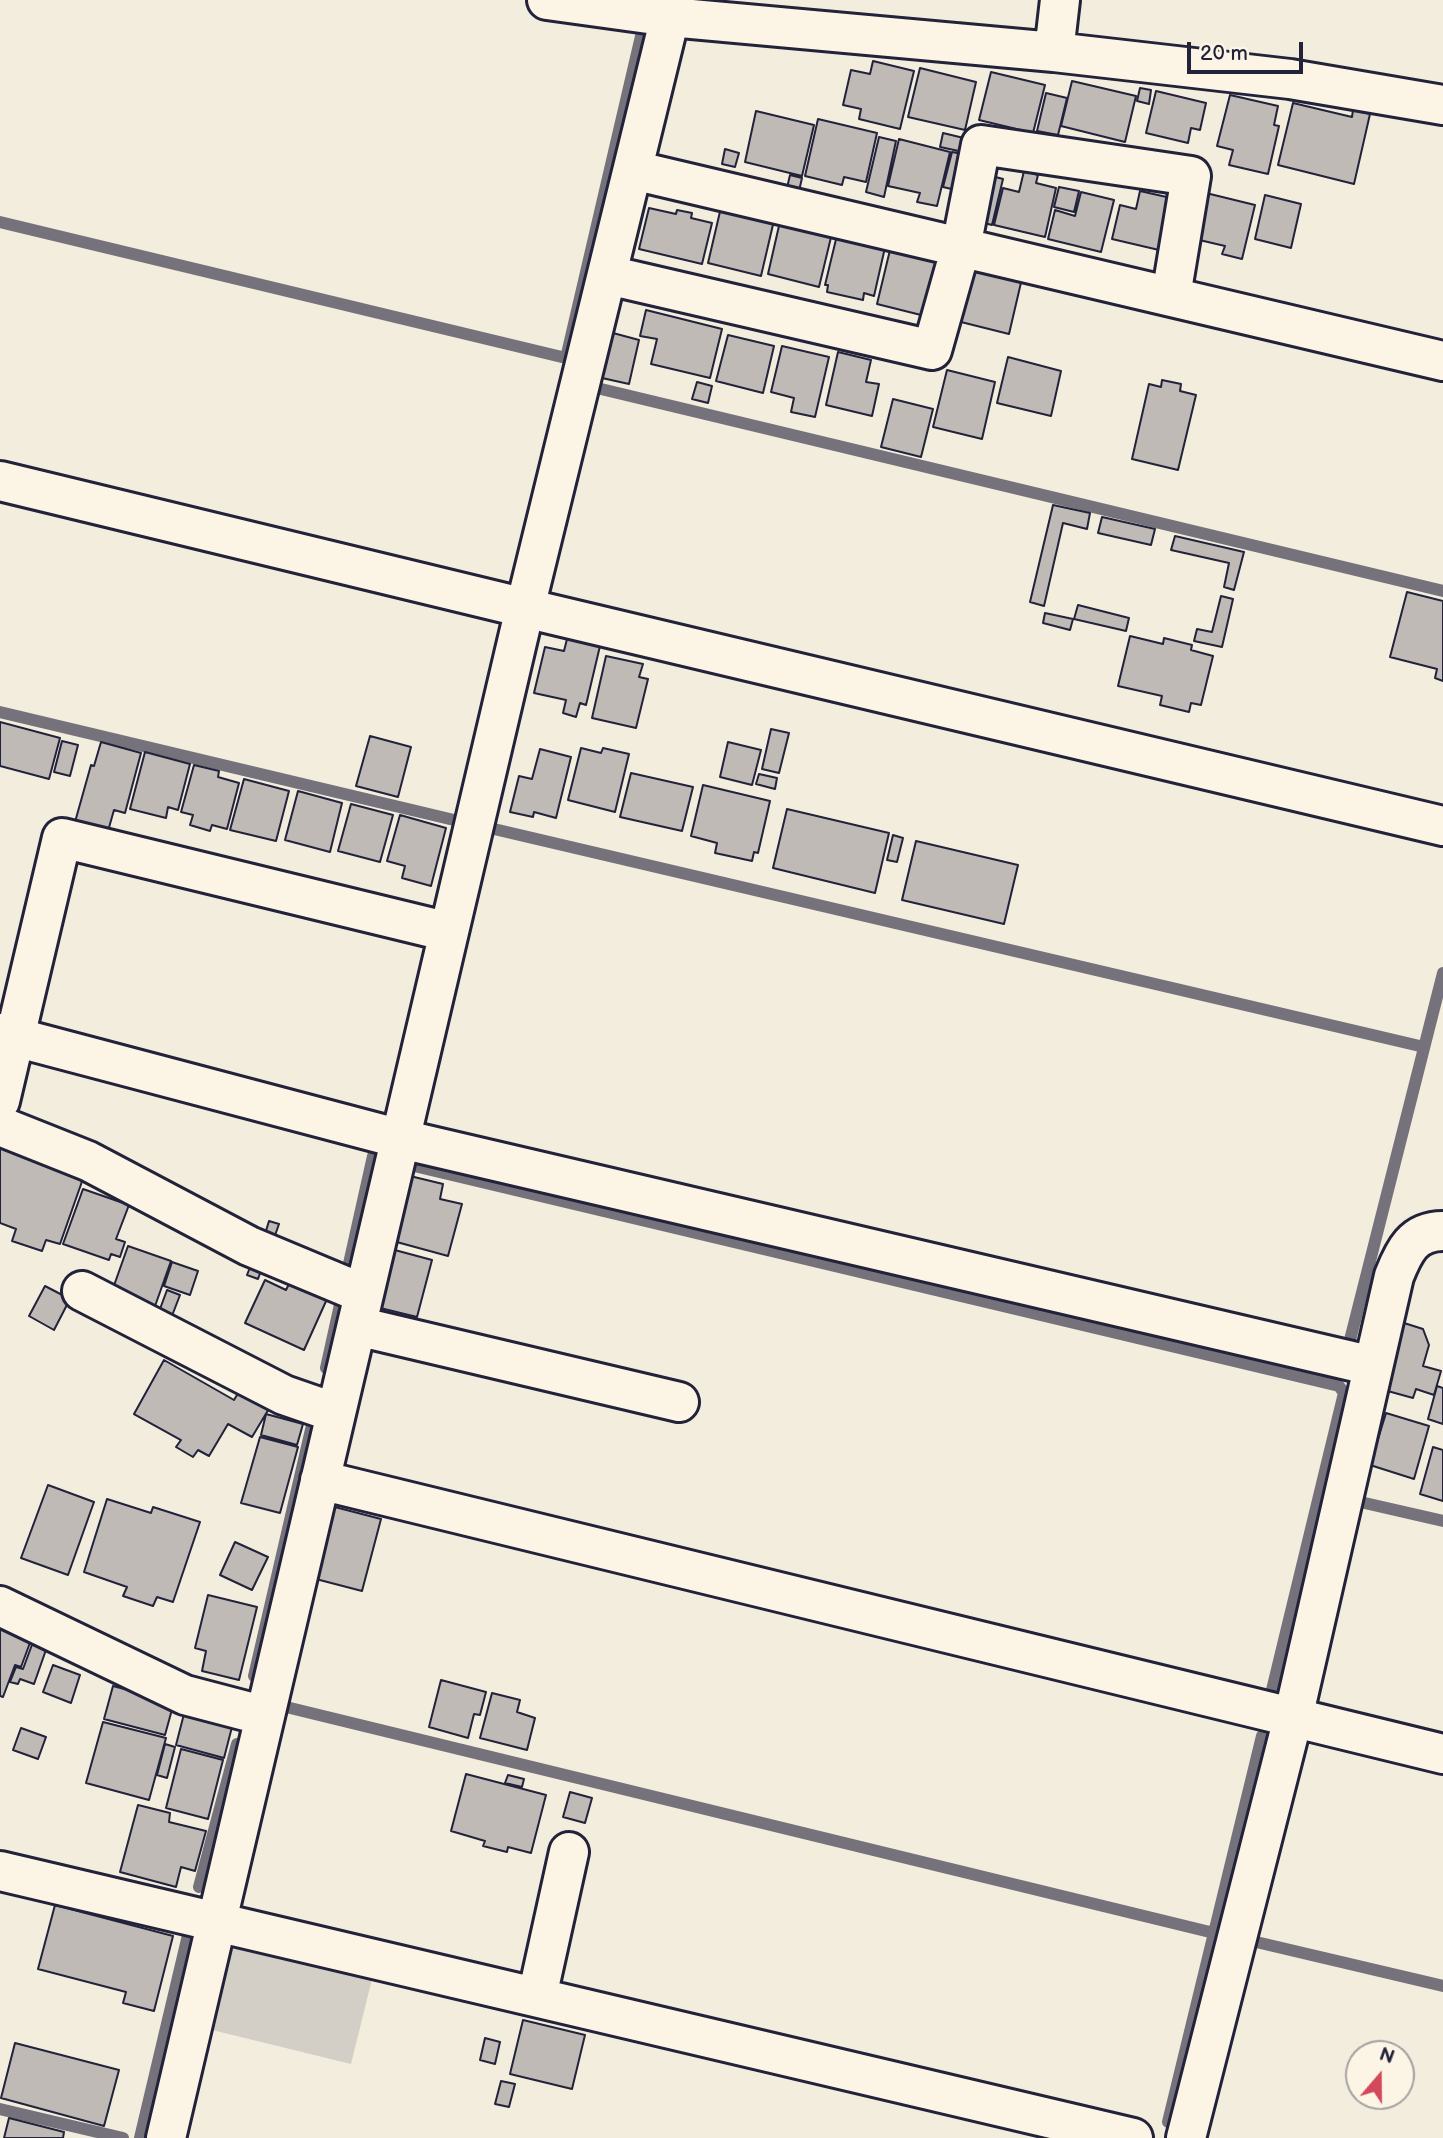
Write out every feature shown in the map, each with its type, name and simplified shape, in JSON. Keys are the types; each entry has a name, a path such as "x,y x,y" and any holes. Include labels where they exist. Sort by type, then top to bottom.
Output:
{"street":[{"path":"547,0 670,17 1055,52 1290,79 1443,106"},
{"path":"1055,52 1059,0"},
{"path":"166,2138 525,608 670,17"},
{"path":"608,275 932,351 961,247 981,145 1191,176 1171,296"},
{"path":"633,170 1443,361"},
{"path":"0,481 1443,826"},
{"path":"0,1101 7,1035 62,838 449,932"},
{"path":"7,1035 401,1139 1373,1366"},
{"path":"0,1126 88,1161 249,1246 360,1310 679,1402"},
{"path":"1186,2138 1293,1718 1394,1276 1406,1248 1429,1231 1443,1231"},
{"path":"82,1291 284,1395 337,1413"},
{"path":"320,1480 1443,1754"},
{"path":"0,1606 185,1695 265,1716"},
{"path":"537,1997 569,1852"},
{"path":"0,1871 1133,2138"}],"shaded area":[{"path":"232,1932 375,1967 351,2064 208,2029"}],"building":[{"path":"873,61 914,71 900,129 859,119 861,109 843,105 851,70 870,74"},
{"path":"920,68 976,82 965,130 908,117"},
{"path":"991,72 1045,85 1033,133 979,120"},
{"path":"1072,81 1136,96 1125,142 1061,126"},
{"path":"1140,88 1151,90 1149,104 1137,101"},
{"path":"1156,91 1206,103 1200,130 1191,128 1188,143 1146,133"},
{"path":"1046,93 1067,98 1058,135 1037,131"},
{"path":"1230,95 1278,106 1274,125 1279,126 1268,174 1229,165 1233,150 1217,146"},
{"path":"1293,103 1352,117 1353,110 1370,114 1354,184 1278,165"},
{"path":"756,111 814,125 802,176 745,162"},
{"path":"818,119 877,133 866,182 844,177 842,185 805,176"},
{"path":"943,133 972,140 968,153 940,147"},
{"path":"879,137 896,141 884,197 866,192"},
{"path":"899,139 950,152 937,206 917,202 920,193 888,186"},
{"path":"725,149 739,153 735,167 722,164"},
{"path":"952,152 968,155 960,191 943,187"},
{"path":"1024,171 1038,175 1036,183 1056,188 1045,237 994,225 1003,188 1019,192"},
{"path":"790,175 802,178 799,191 787,188"},
{"path":"988,175 1003,179 992,225 977,221"},
{"path":"1059,187 1079,191 1074,212 1054,207"},
{"path":"1140,191 1171,198 1159,250 1112,239 1120,205 1136,209"},
{"path":"1081,192 1114,200 1101,252 1048,239 1055,210 1075,216"},
{"path":"1206,193 1255,205 1242,259 1222,254 1225,246 1195,239"},
{"path":"1265,195 1301,204 1291,248 1255,239"},
{"path":"722,203 775,216 761,276 708,263"},
{"path":"649,208 676,214 677,210 692,213 691,218 712,223 702,264 639,249"},
{"path":"781,217 833,229 819,287 768,274"},
{"path":"838,231 886,243 874,296 864,293 863,300 827,292 828,285 825,285"},
{"path":"890,250 942,262 929,317 877,304"},
{"path":"969,269 1023,274 1009,334 957,321"},
{"path":"646,310 722,329 710,378 651,364 657,339 640,336"},
{"path":"613,333 639,340 629,384 602,378"},
{"path":"728,335 774,346 763,393 716,381"},
{"path":"782,346 829,357 815,417 791,412 794,398 771,392"},
{"path":"838,352 871,360 866,382 879,384 872,416 826,405"},
{"path":"1008,357 1061,371 1051,416 997,403"},
{"path":"947,370 995,382 982,439 933,427"},
{"path":"1162,380 1181,384 1180,391 1196,395 1178,470 1132,459 1149,384 1161,387"},
{"path":"697,382 712,386 708,403 692,399"},
{"path":"893,399 933,409 921,457 881,447"},
{"path":"1053,505 1090,513 1087,529 1063,523 1044,606 1030,602"},
{"path":"1102,517 1155,529 1151,545 1098,533"},
{"path":"1175,536 1244,552 1234,590 1224,587 1229,563 1171,550"},
{"path":"1407,592 1443,601 1443,681 1435,678 1437,669 1390,657"},
{"path":"1221,596 1233,599 1222,647 1194,641 1197,629 1212,632"},
{"path":"1078,605 1129,618 1126,631 1074,619"},
{"path":"1045,613 1073,619 1070,630 1043,623"},
{"path":"1130,636 1163,644 1164,638 1192,645 1191,650 1213,656 1201,705 1191,703 1189,712 1160,705 1162,696 1118,686"},
{"path":"567,639 600,646 586,705 580,703 576,717 563,713 566,700 534,693 545,647 564,651"},
{"path":"606,656 643,664 639,677 648,679 636,728 592,718"},
{"path":"0,722 60,738 49,779 0,766"},
{"path":"771,729 789,733 779,773 762,769"},
{"path":"370,736 411,747 398,797 356,786"},
{"path":"62,741 78,745 70,776 54,772"},
{"path":"101,742 141,753 125,813 114,810 108,831 75,822 91,765 94,766"},
{"path":"728,742 761,750 752,785 720,777"},
{"path":"581,748 601,753 603,748 629,754 615,812 568,800"},
{"path":"540,749 571,757 556,818 534,812 533,817 510,812 519,776 532,779"},
{"path":"145,752 190,764 178,810 168,807 166,818 130,809"},
{"path":"194,765 219,771 218,777 239,783 227,829 212,825 210,831 190,825 193,815 181,812"},
{"path":"631,773 693,787 682,831 620,817"},
{"path":"759,774 777,778 775,789 756,784"},
{"path":"244,779 289,791 276,841 230,830"},
{"path":"703,785 770,801 758,853 754,852 752,861 715,853 717,843 691,836"},
{"path":"298,791 342,803 330,852 285,840"},
{"path":"351,804 393,815 380,862 338,851"},
{"path":"787,809 889,833 875,893 773,868"},
{"path":"400,815 446,828 431,886 402,878 405,866 387,861"},
{"path":"893,835 903,838 897,862 887,860"},
{"path":"916,841 1018,865 1004,924 902,900"},
{"path":"0,1142 85,1173 60,1244 46,1240 42,1251 12,1241 16,1229 0,1223"},
{"path":"410,1176 443,1184 440,1199 462,1204 448,1256 393,1241"},
{"path":"83,1189 129,1205 116,1239 125,1242 120,1257 111,1254 109,1260 63,1244"},
{"path":"269,1221 279,1224 271,1247 262,1244"},
{"path":"128,1246 171,1261 154,1309 111,1294"},
{"path":"391,1249 432,1260 417,1317 376,1307"},
{"path":"254,1257 264,1262 258,1279 247,1275"},
{"path":"172,1262 198,1271 190,1295 164,1286"},
{"path":"265,1280 286,1290 290,1282 327,1299 304,1350 245,1323"},
{"path":"45,1286 70,1299 54,1330 29,1316"},
{"path":"167,1290 180,1295 170,1321 157,1317"},
{"path":"1404,1323 1423,1329 1429,1345 1423,1366 1441,1371 1434,1395 1416,1389 1413,1398 1384,1390"},
{"path":"164,1360 234,1400 240,1390 270,1407 252,1437 228,1424 209,1456 198,1450 193,1457 176,1447 181,1440 134,1414"},
{"path":"1437,1386 1443,1388 1443,1424 1428,1419"},
{"path":"1386,1413 1429,1426 1414,1479 1370,1465"},
{"path":"266,1414 303,1424 297,1445 261,1435"},
{"path":"260,1437 298,1447 280,1513 241,1503"},
{"path":"1433,1447 1443,1450 1443,1501 1420,1494"},
{"path":"48,1485 94,1502 68,1575 21,1558"},
{"path":"107,1499 151,1513 153,1507 200,1522 173,1602 157,1597 153,1606 123,1596 127,1587 84,1572"},
{"path":"331,1506 381,1519 362,1591 312,1578"},
{"path":"235,1542 268,1557 252,1590 220,1575"},
{"path":"208,1595 257,1607 239,1680 202,1671 206,1651 195,1648"},
{"path":"0,1619 34,1632 21,1667 15,1665 3,1697 0,1696"},
{"path":"33,1642 47,1647 34,1684 20,1679 18,1684 10,1682 16,1667 23,1669"},
{"path":"53,1665 80,1675 71,1703 43,1692"},
{"path":"441,1680 486,1692 480,1715 474,1714 468,1738 429,1727"},
{"path":"113,1686 174,1702 165,1735 104,1719"},
{"path":"492,1693 520,1700 517,1712 535,1718 527,1750 480,1738"},
{"path":"185,1710 233,1723 224,1758 176,1745"},
{"path":"103,1722 166,1738 149,1800 86,1783"},
{"path":"21,1728 46,1737 38,1759 13,1750"},
{"path":"165,1744 175,1747 167,1778 157,1775"},
{"path":"181,1749 223,1760 208,1819 166,1808"},
{"path":"466,1774 546,1795 531,1853 508,1847 507,1852 483,1846 485,1841 451,1831"},
{"path":"508,1775 524,1779 522,1787 505,1783"},
{"path":"570,1792 592,1798 585,1823 563,1817"},
{"path":"138,1805 170,1813 169,1822 206,1831 195,1871 181,1867 176,1887 120,1872"},
{"path":"55,1905 173,1936 154,2011 123,2003 126,1992 38,1969"},
{"path":"523,2020 585,2035 572,2089 510,2074"},
{"path":"485,2038 500,2042 495,2064 480,2060"},
{"path":"15,2043 119,2070 104,2126 1,2098"},
{"path":"501,2081 515,2084 509,2107 495,2104"},
{"path":"9,2118 64,2132 63,2138 4,2138"}],"waterway":[{"path":"0,222 566,358 641,36"},
{"path":"601,389 1443,591"},
{"path":"0,712 454,820"},
{"path":"494,829 1424,1047"},
{"path":"1350,1340 1443,973"},
{"path":"348,1268 373,1156 377,1157"},
{"path":"410,1165 1339,1386 1344,1393 1272,1690"},
{"path":"326,1368 341,1300"},
{"path":"254,1676 312,1425"},
{"path":"1356,1501 1443,1521"},
{"path":"282,1706 1214,1933"},
{"path":"1168,2122 1262,1736"},
{"path":"199,1887 237,1744"},
{"path":"140,2138 189,1931"},
{"path":"1252,1941 1443,1986"},
{"path":"0,2109 123,2138"}]}
